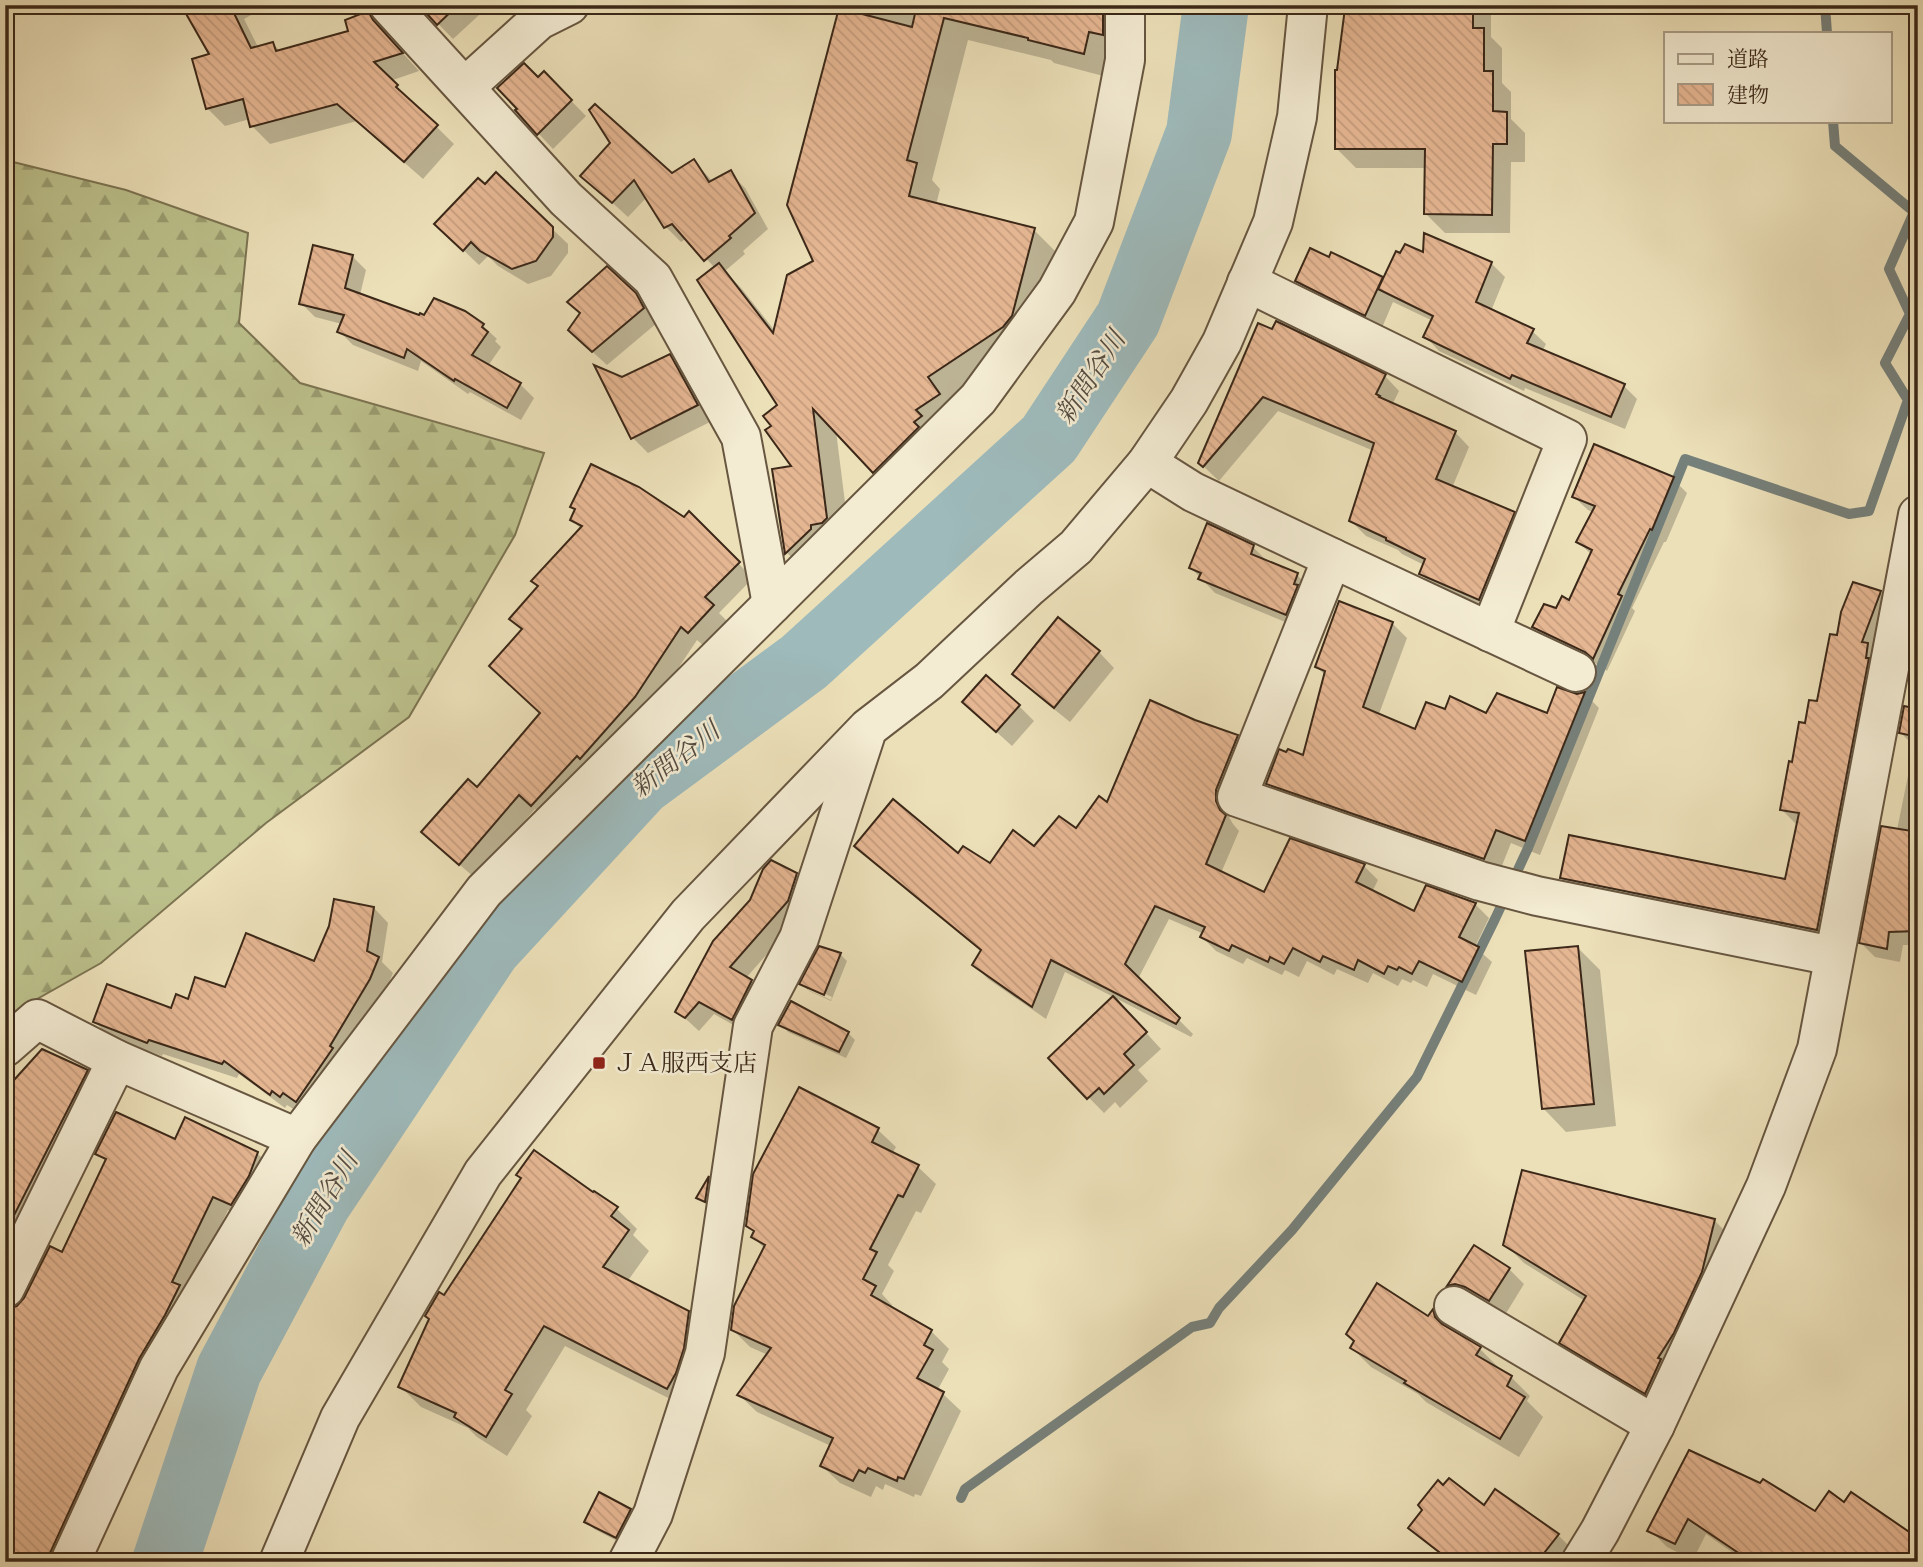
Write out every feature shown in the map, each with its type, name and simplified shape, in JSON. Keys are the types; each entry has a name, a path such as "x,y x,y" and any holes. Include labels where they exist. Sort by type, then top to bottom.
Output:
{"street":[{"path":"389,5 566,199 653,279 741,437 772,604"},
{"path":"465,87 540,20 569,5"},
{"path":"71,1562 159,1368 297,1138 484,891 978,399 1057,291 1094,222 1125,60 1125,5"},
{"path":"279,1562 340,1418 483,1173 688,915 868,728 929,681 1076,547 1147,463 1189,401 1222,342 1273,222 1297,117 1308,5"},
{"path":"1247,282 1567,439 1490,632"},
{"path":"1147,463 1193,492 1576,672"},
{"path":"1581,1562 1655,1424 1766,1186 1816,1049 1918,515"},
{"path":"1332,558 1237,797 1480,881 1538,897 1833,956"},
{"path":"628,1562 653,1514 705,1353 753,1026 799,938 868,728"},
{"path":"5,1047 37,1019 117,1060 297,1138"},
{"path":"5,1288 117,1060"},
{"path":"1454,1306 1655,1424"}],"green space":[{"path":"5,160 126,190 248,233 239,323 300,383 544,453 515,535 409,717 266,823 101,963 5,1017"}],"building":[{"path":"181,5 230,5 251,48 273,42 276,51 348,31 345,20 368,11 403,53 374,62 398,85 396,87 438,125 404,162 337,104 250,127 243,99 206,109 192,59 209,54"},
{"path":"419,5 458,5 437,25"},
{"path":"917,5 1103,5 1103,35 1089,32 1084,54 944,18 907,160 917,163 909,196 1035,228 1012,316 1003,327 928,377 940,394 916,410 922,416 914,422 919,427 873,473 813,409 827,518 822,523 811,525 811,529 785,554 772,469 791,466 765,430 771,426 763,416 777,405 697,280 719,263 773,333 787,275 813,261 787,205 839,8 912,27"},
{"path":"1380,5 1473,5 1473,28 1484,28 1484,71 1493,71 1493,111 1507,112 1507,144 1493,144 1492,215 1424,214 1425,149 1335,149 1335,70 1345,8 1380,12"},
{"path":"524,63 538,77 544,71 572,100 537,135 497,88"},
{"path":"595,104 672,173 694,159 709,182 731,170 755,213 704,261 672,224 664,228 634,180 612,203 580,176 610,143 589,110"},
{"path":"496,172 553,227 553,237 536,261 512,269 480,251 471,242 463,251 434,224 478,178 485,184"},
{"path":"1424,233 1492,262 1476,302 1534,329 1527,343 1625,384 1611,417 1512,375 1510,379 1423,337 1433,316 1378,289 1396,251 1400,253 1405,244 1423,252"},
{"path":"313,245 353,255 345,288 419,315 424,315 434,298 465,311 484,324 482,327 488,332 472,355 521,383 507,408 455,379 454,381 407,349 404,358 337,332 344,315 299,304"},
{"path":"1310,248 1329,257 1331,252 1383,277 1365,316 1295,281"},
{"path":"607,266 636,293 644,308 592,352 568,330 580,313 567,302"},
{"path":"1276,321 1386,374 1376,394 1379,397 1456,431 1436,479 1515,512 1479,600 1419,574 1425,559 1349,521 1374,443 1263,397 1203,467 1198,463 1258,323 1272,329"},
{"path":"670,354 698,405 631,439 594,365 622,377"},
{"path":"1594,444 1674,477 1652,530 1650,529 1618,594 1622,596 1593,659 1585,652 1532,627 1544,604 1556,608 1562,596 1569,600 1592,550 1576,542 1595,506 1572,497"},
{"path":"591,464 639,487 684,517 689,511 740,562 705,597 714,605 688,633 681,627 635,697 580,759 577,756 531,806 519,795 459,865 421,832 468,779 477,787 540,713 489,666 522,629 509,619 538,586 531,581 582,526 570,520 575,509 570,507"},
{"path":"1207,523 1254,545 1251,554 1298,573 1294,584 1298,585 1286,615 1198,579 1201,573 1189,568"},
{"path":"1853,582 1881,591 1862,642 1868,643 1866,658 1869,658 1817,930 1560,878 1569,835 1785,879 1799,813 1780,810 1789,761 1792,762 1799,722 1805,723 1809,700 1817,701 1830,634 1837,635 1841,612"},
{"path":"1339,601 1393,622 1363,707 1415,729 1426,702 1445,709 1450,696 1486,713 1497,693 1547,713 1557,687 1577,694 1585,692 1525,841 1496,830 1484,859 1266,784 1279,749 1286,752 1288,749 1303,755 1325,671 1315,667"},
{"path":"1058,617 1100,651 1054,708 1012,674"},
{"path":"986,675 1020,705 996,732 962,702"},
{"path":"1150,700 1238,735 1216,790 1216,801 1226,815 1206,864 1264,892 1290,838 1365,864 1356,882 1414,911 1426,885 1476,903 1459,937 1479,947 1462,982 1419,961 1412,974 1399,967 1397,970 1388,966 1384,974 1358,960 1354,970 1323,956 1320,962 1293,948 1284,964 1270,957 1268,962 1232,945 1229,951 1200,937 1205,927 1155,906 1125,964 1180,1018 1176,1024 1051,960 1032,1007 972,965 981,950 854,846 893,799 958,853 963,846 990,863 1013,830 1034,846 1059,816 1076,828 1099,796 1107,802"},
{"path":"1904,706 1918,709 1918,737 1899,733"},
{"path":"1881,826 1918,832 1918,931 1889,932 1887,949 1859,943"},
{"path":"771,860 797,873 788,901 730,967 752,980 732,1020 699,1002 685,1018 675,1012 713,941 750,900 763,869"},
{"path":"334,899 374,907 367,951 379,957 370,979 330,1046 333,1048 296,1102 283,1093 280,1097 272,1091 270,1095 224,1061 222,1064 149,1040 147,1043 93,1022 107,984 171,1008 176,994 188,999 195,977 225,987 246,933 314,961 329,926"},
{"path":"819,946 841,953 824,995 799,984"},
{"path":"1578,946 1594,1104 1542,1109 1525,951"},
{"path":"1113,996 1147,1032 1124,1054 1134,1065 1104,1094 1099,1088 1087,1099 1048,1058"},
{"path":"791,1001 849,1032 839,1052 778,1025"},
{"path":"42,1049 88,1070 8,1227 10,1228 5,1238 5,1090"},
{"path":"799,1087 879,1128 872,1142 919,1165 903,1197 898,1195 870,1249 877,1252 863,1279 876,1286 871,1295 932,1330 924,1345 933,1350 917,1378 944,1392 904,1479 898,1477 897,1481 868,1468 865,1473 859,1470 853,1481 820,1466 833,1438 737,1395 771,1348 731,1330 734,1306 765,1245 751,1237 754,1231 746,1226 753,1174"},
{"path":"116,1112 175,1139 185,1117 258,1152 249,1176 231,1205 213,1197 172,1282 180,1285 139,1359 50,1553 49,1562 23,1562 5,1555 5,1310 17,1306 24,1298 50,1246 62,1252 106,1159 95,1154"},
{"path":"534,1150 618,1207 611,1216 629,1230 603,1267 689,1311 684,1348 676,1373 667,1389 544,1326 505,1390 512,1394 486,1437 454,1417 456,1413 398,1387 429,1319 425,1316 439,1292 444,1295 521,1178 516,1175"},
{"path":"1522,1170 1715,1219 1702,1272 1674,1333 1658,1358 1661,1359 1645,1394 1559,1343 1586,1296 1503,1245"},
{"path":"709,1176 705,1202 696,1198"},
{"path":"1474,1245 1510,1268 1489,1301 1465,1287 1455,1284 1447,1286"},
{"path":"1377,1283 1428,1316 1433,1309 1435,1317 1442,1324 1481,1347 1476,1355 1512,1376 1507,1386 1525,1397 1500,1439 1350,1348 1354,1341 1346,1334"},
{"path":"1689,1450 1760,1483 1763,1479 1815,1511 1829,1491 1844,1502 1851,1492 1918,1538 1918,1562 1752,1562 1688,1519 1675,1544 1647,1531"},
{"path":"1449,1478 1484,1505 1495,1489 1559,1534 1537,1562 1452,1562 1408,1528 1422,1510 1418,1505 1438,1480 1443,1485"},
{"path":"599,1492 631,1509 616,1538 584,1522"}],"waterway":[{"name":"新間谷川","path":"165,1562 229,1370 318,1203 488,948 640,783 804,662 1049,439 1128,319 1199,133 1216,5"},
{"path":"1825,5 1827,32"},
{"path":"961,1498 965,1489 1192,1327 1210,1323 1219,1308 1292,1230 1417,1077 1528,848 1685,459 1849,514 1869,511 1908,400 1885,363 1910,314 1889,269 1914,212 1835,146 1833,122"}],"place":[{"name":"ＪＡ服西支店","path":"599,1063"}]}
